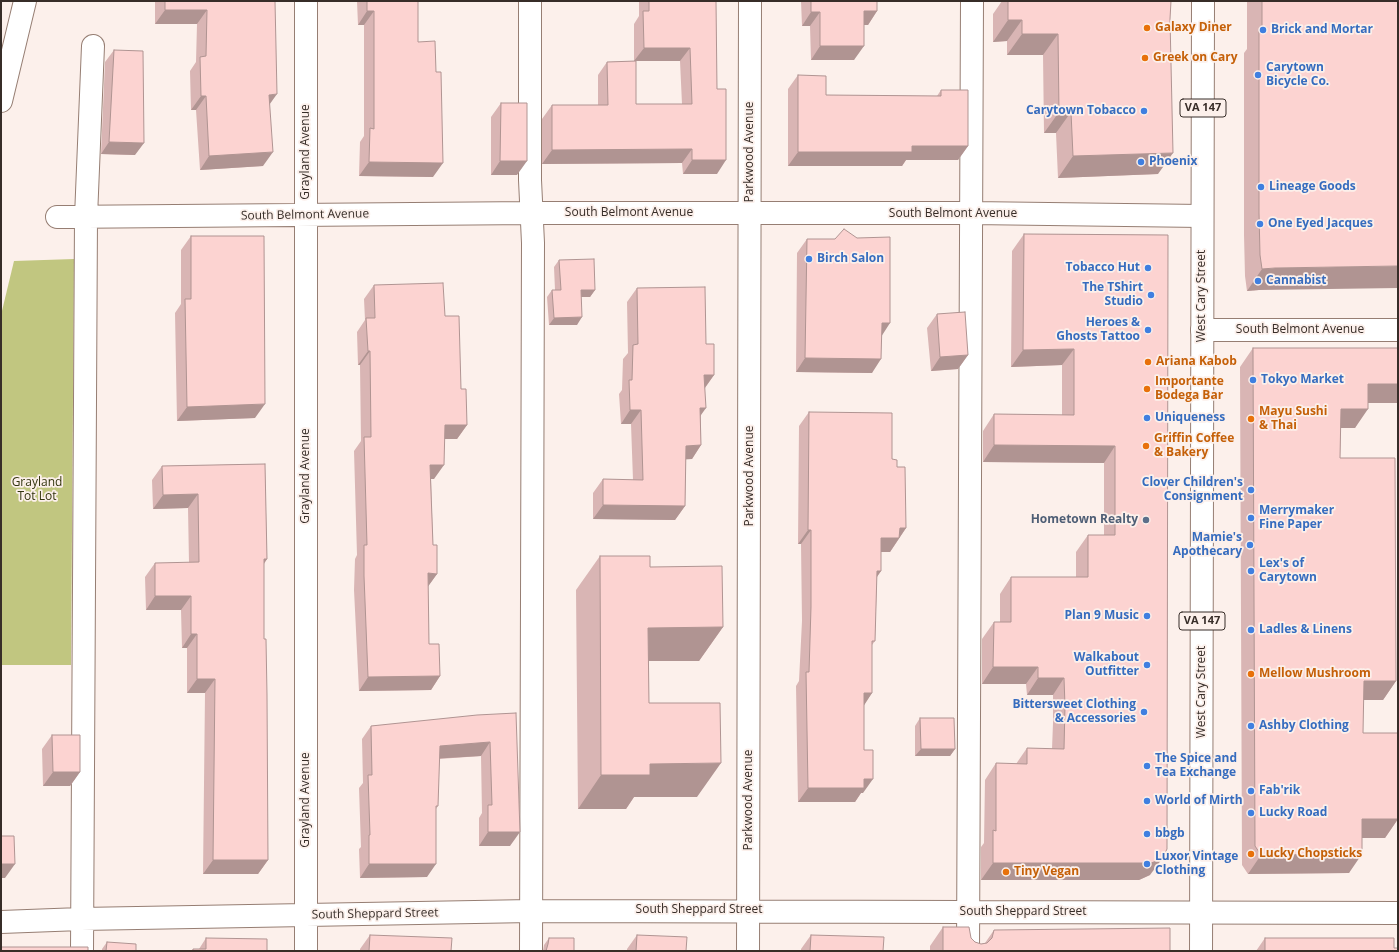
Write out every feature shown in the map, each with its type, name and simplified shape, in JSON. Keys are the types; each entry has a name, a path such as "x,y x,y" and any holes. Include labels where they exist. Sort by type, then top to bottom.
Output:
{"main road":[{"path":"1,101 25,1"},
{"name":"Grayland Avenue","path":"306,1 306,951"},
{"path":"530,1 530,180 534,243 531,951"},
{"name":"Parkwood Avenue","path":"748,951 750,1"},
{"path":"968,951 972,1"},
{"name":"West Cary Street","path":"1201,951 1203,1"},
{"path":"82,951 86,217 93,46"},
{"name":"South Belmont Avenue","path":"57,217 532,213 972,213 1202,216"},
{"name":"South Belmont Avenue","path":"1202,330 1398,330"},
{"name":"South Sheppard Street","path":"1,922 531,910 1398,913"}],"green space":[{"name":"Grayland Tot Lot","path":"74,259 71,665 1,665 1,315 14,261"}],"building":[{"path":"165,1 275,1 277,94 269,95 273,152 209,156 206,96 201,96 200,57 206,56 207,10 165,10"},
{"path":"367,1 418,1 418,42 435,41 436,72 441,72 443,163 369,162 370,128 374,129 374,11 367,11"},
{"path":"649,1 716,1 717,89 726,89 726,160 692,160 692,149 552,150 552,105 608,105 607,62 636,61 636,104 692,104 690,48 644,48 643,11 649,11"},
{"path":"811,1 877,1 877,11 864,11 864,46 820,46 820,12 811,12"},
{"path":"1008,1 1171,1 1170,19 1173,153 1073,156 1071,112 1059,112 1058,34 1022,34 1022,20 1008,20"},
{"path":"1262,1 1398,1 1398,266 1262,269 1260,255 1259,213 1259,31 1262,31"},
{"path":"114,50 143,51 144,143 109,142"},
{"path":"798,75 826,76 826,95 941,96 941,90 968,90 968,146 912,146 912,152 798,152"},
{"path":"501,103 527,103 527,161 500,161"},
{"path":"844,229 857,238 890,237 890,323 882,323 881,359 805,358 807,239 835,239"},
{"path":"1024,234 1168,235 1167,849 1162,859 1151,863 993,863 993,830 996,831 996,763 1027,764 1027,748 1064,749 1065,706 1064,678 1038,678 1038,667 993,667 994,622 1011,622 1011,577 1088,577 1088,535 1115,535 1115,446 994,445 994,414 1074,415 1074,349 1023,350"},
{"path":"191,236 264,236 265,404 187,407 185,299 191,299"},
{"path":"594,259 595,290 581,290 582,317 554,318 552,290 561,290 559,260"},
{"path":"443,283 445,316 459,316 461,389 466,389 467,425 445,425 444,465 430,465 433,545 437,545 437,574 428,573 429,644 439,644 440,676 368,677 364,576 364,545 367,545 364,437 371,437 370,351 368,351 366,318 375,318 374,285"},
{"path":"705,287 706,344 714,344 714,375 704,375 706,408 700,408 701,445 686,446 685,506 603,505 603,479 643,480 641,410 630,410 629,380 632,380 633,345 638,344 637,288"},
{"path":"965,312 968,355 940,357 937,314"},
{"path":"1253,348 1398,348 1398,384 1368,384 1368,409 1341,409 1340,458 1395,458 1396,681 1364,681 1363,733 1398,733 1398,819 1362,819 1362,854 1261,855 1255,846"},
{"path":"809,412 892,413 892,459 897,460 897,467 905,467 906,528 900,528 899,538 881,538 881,571 877,571 875,641 872,641 872,693 864,693 864,750 873,750 873,779 864,779 864,788 808,788 806,672 809,672 811,607 811,530 808,530"},
{"path":"265,464 267,559 264,559 264,639 266,639 268,860 213,860 215,679 197,679 197,634 191,634 191,596 155,596 155,563 199,562 198,494 163,495 162,466"},
{"path":"600,556 650,556 650,567 722,566 723,627 648,628 649,703 720,703 721,763 650,764 650,775 601,775"},
{"path":"516,713 520,832 488,832 488,805 492,805 490,742 440,746 438,806 436,806 436,864 369,864 370,835 368,775 372,775 371,726 477,715"},
{"path":"920,718 954,718 955,749 921,749"},
{"path":"52,735 80,735 80,772 53,772"},
{"path":"1,836 14,836 15,864 1,864"},
{"path":"943,927 969,927 971,938 975,942 981,944 987,943 992,938 994,930 1170,928 1170,951 943,951"},
{"path":"370,935 452,938 451,951 369,951"},
{"path":"637,935 687,937 686,951 636,951"},
{"path":"811,935 884,937 883,951 810,951"},
{"path":"206,938 267,939 267,951 193,951 193,949 206,949"},
{"path":"549,938 574,938 574,951 546,951"},
{"path":"1265,938 1394,938 1394,948 1398,948 1398,951 1265,951"},
{"path":"107,942 136,944 136,951 106,951"},
{"path":"1,947 88,947 88,951 1,951"}],"place":[{"name":"Galaxy Diner","path":"1147,28"},
{"name":"Brick and Mortar","path":"1263,30"},
{"name":"Greek on Cary","path":"1145,58"},
{"name":"Carytown Bicycle Co.","path":"1258,75"},
{"name":"Carytown Tobacco","path":"1144,111"},
{"name":"Phoenix","path":"1141,162"},
{"name":"Lineage Goods","path":"1261,187"},
{"name":"One Eyed Jacques","path":"1260,224"},
{"name":"Birch Salon","path":"809,259"},
{"name":"Tobacco Hut","path":"1148,268"},
{"name":"Cannabist","path":"1258,281"},
{"name":"The TShirt Studio","path":"1151,295"},
{"name":"Heroes & Ghosts Tattoo","path":"1148,330"},
{"name":"Ariana Kabob","path":"1148,362"},
{"name":"Tokyo Market","path":"1253,380"},
{"name":"Importante Bodega Bar","path":"1147,389"},
{"name":"Uniqueness","path":"1147,418"},
{"name":"Mayu Sushi & Thai","path":"1251,419"},
{"name":"Griffin Coffee & Bakery","path":"1146,446"},
{"name":"Clover Children's Consignment","path":"1251,490"},
{"name":"Merrymaker Fine Paper","path":"1251,518"},
{"name":"Hometown Realty","path":"1146,520"},
{"name":"Mamie's Apothecary","path":"1250,545"},
{"name":"Lex's of Carytown","path":"1251,571"},
{"name":"Plan 9 Music","path":"1147,616"},
{"name":"Ladles & Linens","path":"1251,630"},
{"name":"Walkabout Outfitter","path":"1147,665"},
{"name":"Mellow Mushroom","path":"1251,674"},
{"name":"Bittersweet Clothing & Accessories","path":"1144,712"},
{"name":"Ashby Clothing","path":"1251,726"},
{"name":"The Spice and Tea Exchange","path":"1147,766"},
{"name":"Fab'rik","path":"1251,791"},
{"name":"World of Mirth","path":"1147,801"},
{"name":"Lucky Road","path":"1251,813"},
{"name":"bbgb","path":"1147,834"},
{"name":"Lucky Chopsticks","path":"1251,854"},
{"name":"Luxor Vintage Clothing","path":"1147,864"},
{"name":"Tiny Vegan","path":"1006,872"}]}
